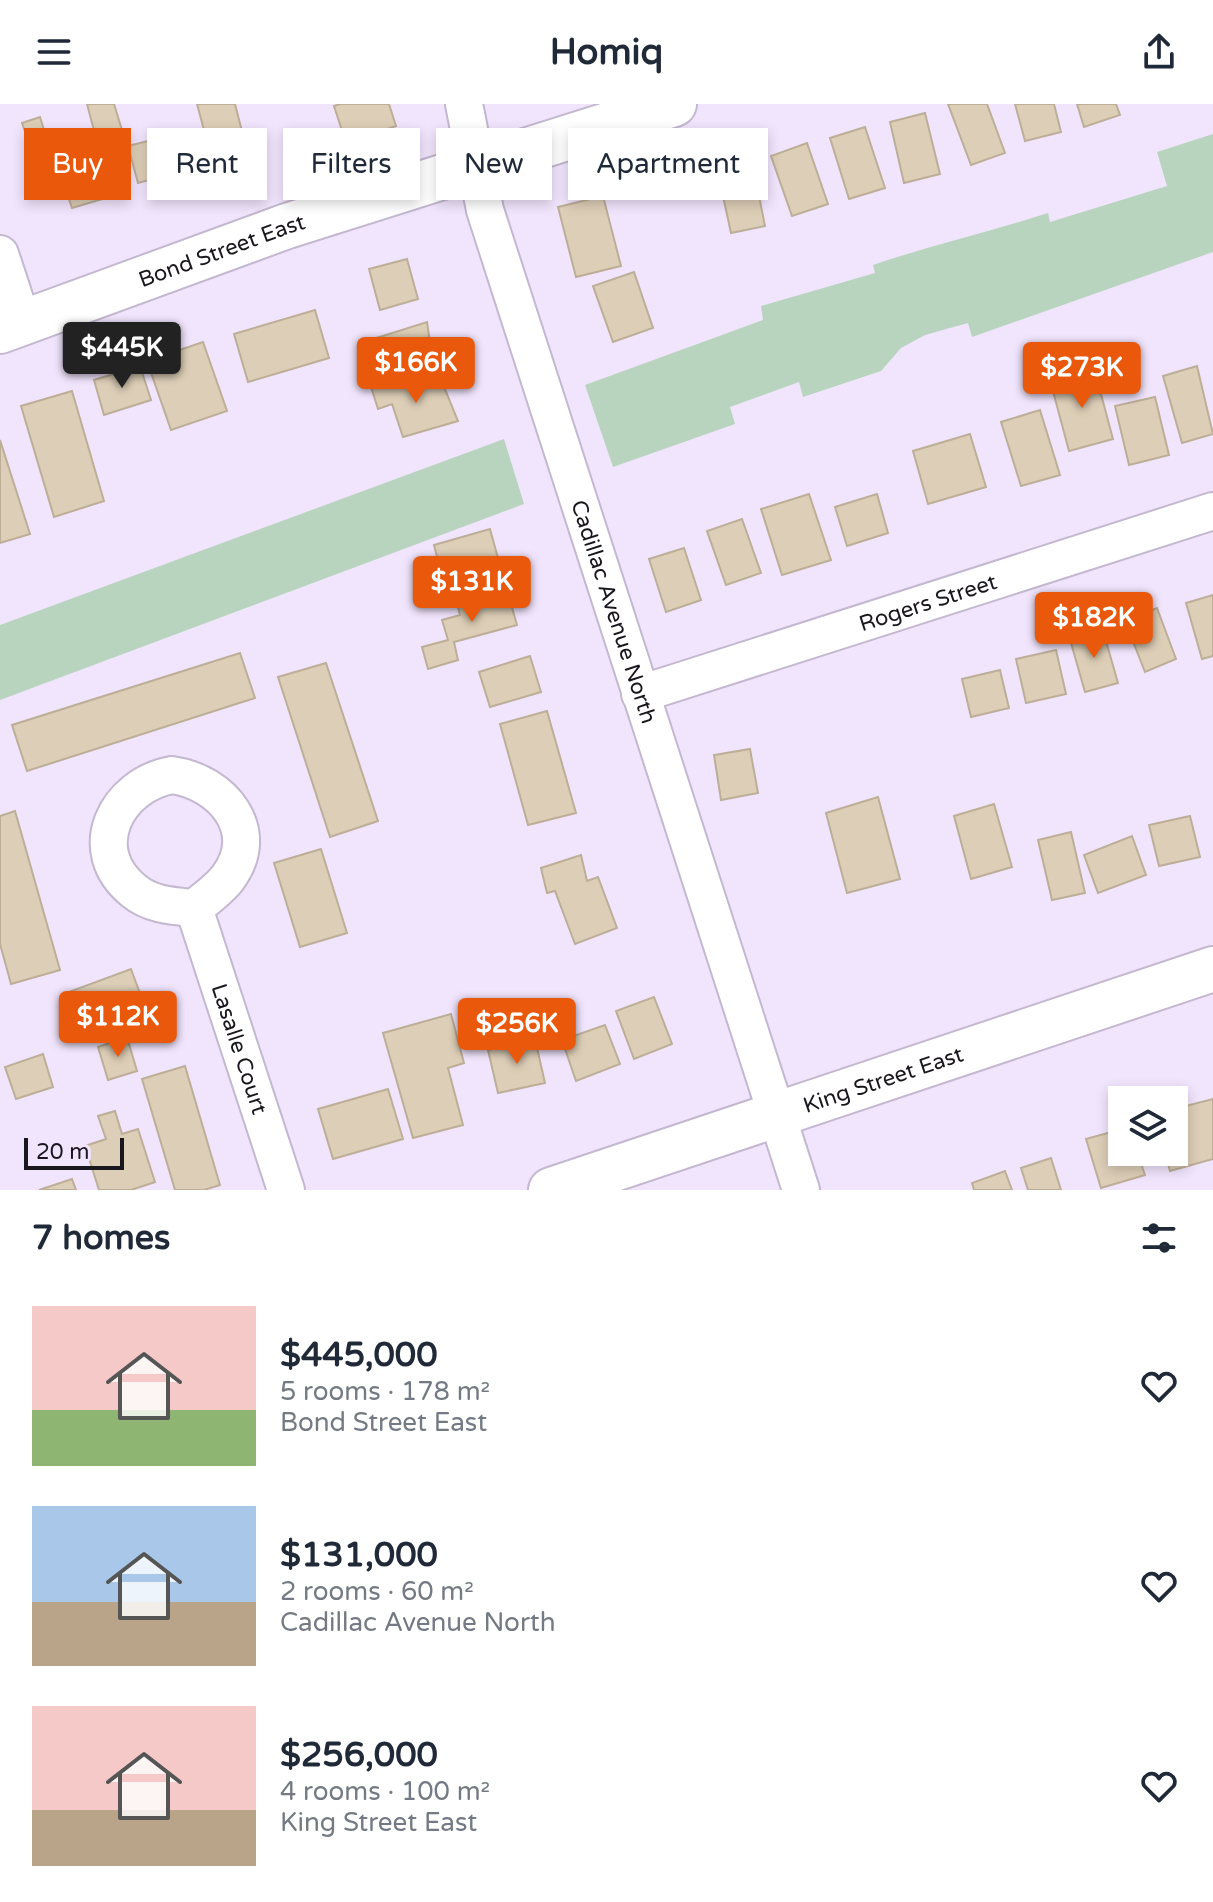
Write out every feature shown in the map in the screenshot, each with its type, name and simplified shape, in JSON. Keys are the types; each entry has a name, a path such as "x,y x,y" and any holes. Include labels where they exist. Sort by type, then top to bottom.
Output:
{"main road":[{"name":"Bond Street East","path":"552,142 674,104"},
{"name":"Bond Street East","path":"11,327 287,226 436,178"},
{"name":"King Street East","path":"551,1190 1213,969"}],"street":[{"name":"Cadillac Avenue North","path":"464,104 469,128"},
{"name":"Cadillac Avenue North","path":"483,200 801,1190"},
{"path":"0,254 11,327"},
{"name":"Rogers Street","path":"640,694 1213,511"},
{"name":"Lasalle Court","path":"194,908 286,1190"}],"green space":[{"path":"1213,134 1213,252 972,337 968,323 925,335 901,348 881,371 803,397 799,382 730,407 735,424 613,467 585,385 763,320 761,306 875,273 873,265 1048,213 1050,222 1167,186 1157,152"},
{"path":"504,439 524,504 0,700 0,625"}],"building":[{"path":"87,104 114,104 121,128 93,128"},
{"path":"197,104 235,104 241,128 203,128"},
{"path":"389,104 396,126 341,128 334,106"},
{"path":"948,104 987,104 1005,153 971,165"},
{"path":"1015,104 1054,104 1061,132 1025,141"},
{"path":"1077,104 1116,104 1120,115 1084,127"},
{"path":"925,113 940,174 904,183 890,122"},
{"path":"40,117 43,128 24,129 22,123"},
{"path":"865,127 885,188 849,199 830,138"},
{"path":"147,141 147,181 138,183 131,145"},
{"path":"807,143 828,204 792,216 771,156"},
{"path":"69,200 99,200 72,208"},
{"path":"587,200 604,200 621,266 576,277 558,207"},
{"path":"724,200 760,200 765,226 731,233"},
{"path":"407,259 418,299 380,310 369,269"},
{"path":"634,272 653,328 613,342 593,286"},
{"path":"315,310 329,358 248,382 234,334"},
{"path":"427,322 433,363 365,383 359,355 371,353 367,341"},
{"path":"203,342 227,411 171,430 147,361"},
{"path":"140,366 151,400 104,415 94,380"},
{"path":"1197,366 1213,434 1182,443 1163,376"},
{"path":"1094,368 1113,439 1069,451 1050,380"},
{"path":"407,376 409,390 442,382 458,421 403,437 392,404 378,409 371,387"},
{"path":"72,391 104,501 54,517 21,406"},
{"path":"1155,397 1169,455 1129,465 1115,406"},
{"path":"1040,410 1060,475 1021,486 1001,422"},
{"path":"970,434 986,487 928,504 913,451"},
{"path":"0,440 30,534 0,543"},
{"path":"809,494 831,560 782,575 761,509"},
{"path":"877,494 888,533 847,546 835,507"},
{"path":"742,519 761,573 726,585 707,531"},
{"path":"490,529 501,569 444,584 434,545"},
{"path":"684,548 701,600 666,612 649,559"},
{"path":"506,586 517,625 454,642 458,660 428,669 422,647 448,640 442,620 460,615 456,600"},
{"path":"1213,595 1213,656 1202,659 1186,603"},
{"path":"1157,608 1176,659 1145,672 1125,621"},
{"path":"1102,627 1118,683 1085,692 1069,636"},
{"path":"1056,650 1066,694 1026,703 1016,659"},
{"path":"240,653 255,698 27,771 12,725"},
{"path":"530,656 541,692 490,707 479,672"},
{"path":"326,663 378,821 330,837 278,677"},
{"path":"1000,670 1009,708 971,717 962,679"},
{"path":"547,711 576,813 528,825 500,724"},
{"path":"750,749 758,793 721,800 714,755"},
{"path":"878,797 900,879 847,893 826,813"},
{"path":"994,804 1012,867 971,879 954,816"},
{"path":"15,811 60,970 11,984 0,944 0,816"},
{"path":"1190,816 1200,857 1159,866 1149,825"},
{"path":"1071,832 1085,893 1052,900 1038,840"},
{"path":"1132,836 1146,875 1098,893 1084,855"},
{"path":"321,849 347,933 300,947 274,863"},
{"path":"581,855 587,881 598,877 617,928 575,944 555,891 547,893 541,868"},
{"path":"131,969 145,1007 79,1030 66,993"},
{"path":"654,997 672,1044 634,1059 616,1011"},
{"path":"451,1014 464,1063 448,1068 463,1125 413,1138 383,1033"},
{"path":"605,1025 620,1064 576,1081 562,1040"},
{"path":"127,1037 137,1071 108,1080 98,1047"},
{"path":"535,1039 545,1083 498,1093 488,1050"},
{"path":"43,1054 53,1087 16,1099 5,1067"},
{"path":"185,1066 220,1185 204,1190 175,1190 142,1079"},
{"path":"388,1089 403,1139 333,1159 318,1109"},
{"path":"1213,1099 1213,1159 1188,1166 1188,1105"},
{"path":"115,1111 122,1134 138,1129 155,1182 131,1190 99,1190 85,1146 106,1139 98,1116"},
{"path":"1108,1133 1108,1166 1142,1166 1145,1175 1101,1188 1086,1139"},
{"path":"1051,1158 1061,1190 1028,1190 1021,1168"},
{"path":"1169,1166 1188,1166 1170,1171"},
{"path":"1005,1171 1012,1190 974,1190 972,1183"},
{"path":"72,1179 76,1190 39,1190"}]}
